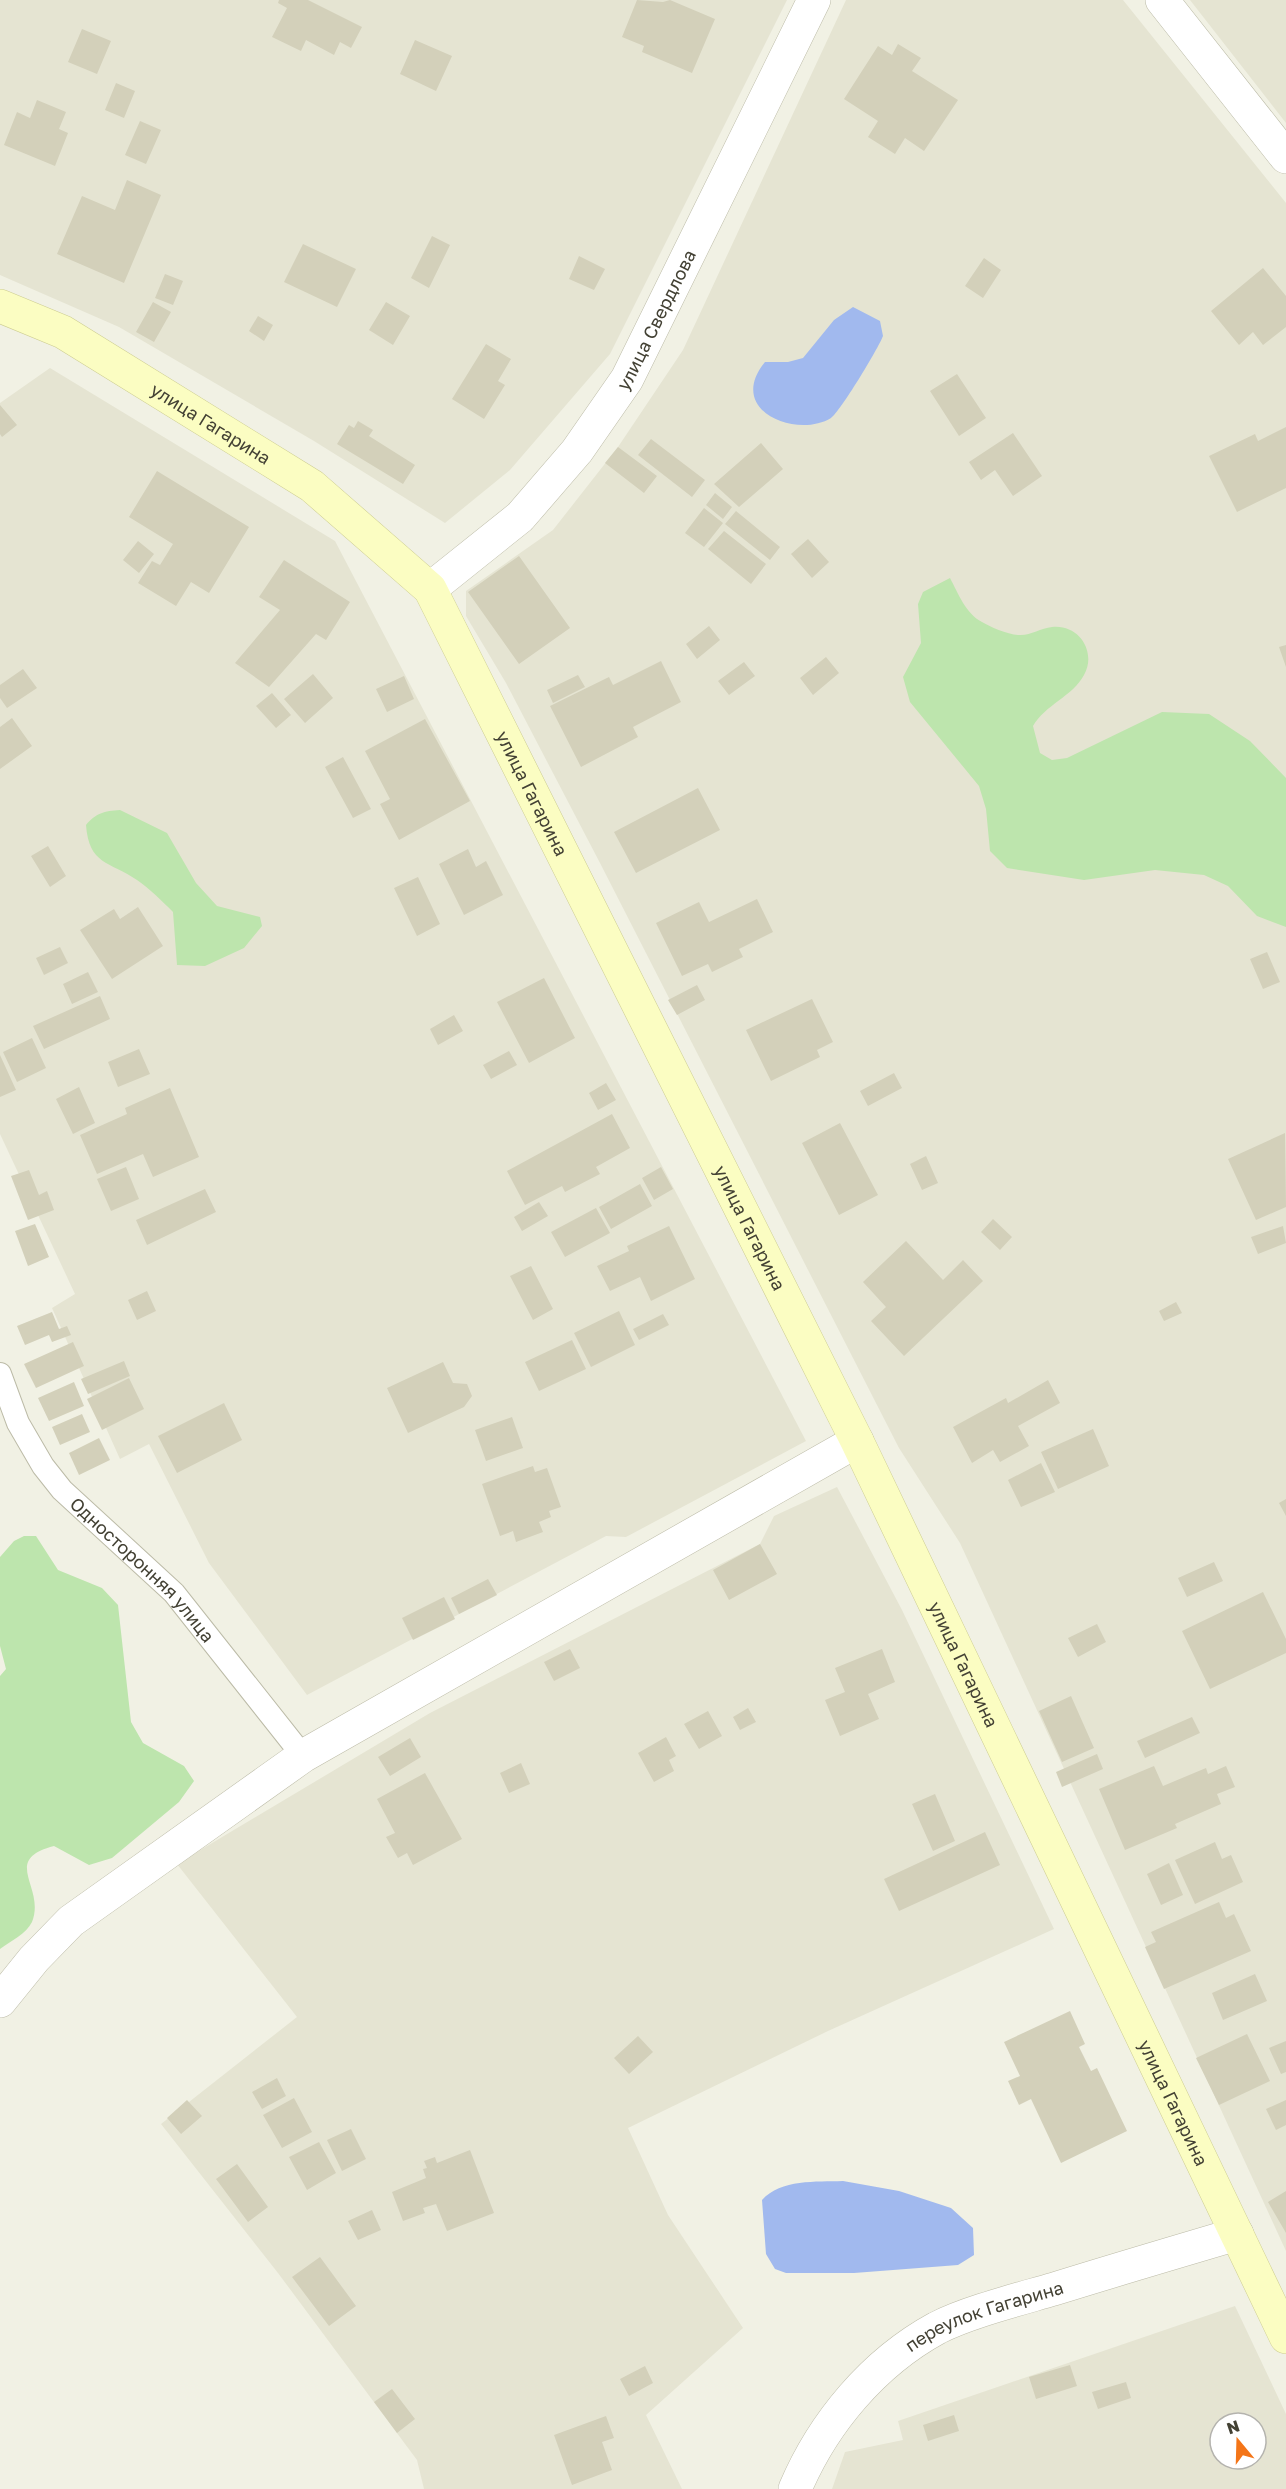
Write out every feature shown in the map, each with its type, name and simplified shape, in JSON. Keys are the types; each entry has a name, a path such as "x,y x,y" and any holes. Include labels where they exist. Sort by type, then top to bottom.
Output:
{"main road":[{"name":"улица Гагарина","path":"0,306 63,332 312,486 430,589 857,1441 1286,2337"}],"street":[{"name":"улица Свердлова","path":"430,589 520,517 577,451 627,379 814,0"},
{"path":"1162,0 1286,156"},
{"path":"0,2001 70,1921 303,1756 857,1441"},
{"name":"переулок Гагарина","path":"795,2489 806,2464 841,2411 872,2374 938,2328 1020,2299 1237,2234"}],"lane":[{"name":"Односторонняя улица","path":"0,1374 18,1423 43,1466 62,1490 174,1593 303,1756"}],"shaded area":[{"path":"0,0 787,0 610,354 510,470 445,523 314,441 119,327 0,275"},
{"path":"846,0 1123,0 1286,203 1286,2251 960,1543 899,1448 600,863 506,683 466,616 466,591 553,530 618,447 683,350"},
{"path":"1190,0 1286,0 1286,123"},
{"path":"50,368 335,541 806,1441 626,1537 606,1536 307,1695 209,1563 149,1444 120,1459 52,1308 75,1294 0,1134 0,403"},
{"path":"837,1487 902,1610 1054,1929 828,2031 628,2128 668,2215 743,2328 646,2415 682,2489 424,2489 417,2460 278,2273 161,2124 297,2017 177,1864 430,1713 760,1544 774,1516"},
{"path":"1235,2306 1286,2414 1286,2489 832,2489 845,2452 903,2440 898,2421"}],"green space":[{"path":"950,578 971,614 990,626 1017,635 1062,627 1070,630 1083,641 1088,657 1084,675 1073,689 1044,712 1033,726 1040,753 1052,760 1067,758 1162,712 1209,714 1250,741 1286,778 1286,927 1257,916 1228,886 1204,875 1155,870 1084,880 1007,868 990,851 986,809 979,786 910,702 903,677 921,643 918,604 923,592"},
{"path":"120,810 167,833 196,883 217,906 260,917 262,926 244,948 205,966 177,965 173,912 142,884 102,860 91,848 86,825 101,813"},
{"path":"24,1536 36,1536 58,1570 102,1588 118,1605 131,1722 143,1743 184,1766 194,1781 179,1802 112,1858 89,1865 54,1846 38,1852 30,1859 27,1867 34,1897 35,1909 32,1922 22,1934 0,1949 0,1676 6,1669 0,1646 0,1557 14,1541"}],"water":[{"path":"853,307 880,321 883,336 836,413 831,418 817,424 801,425 770,416 759,407 754,394 755,379 765,362 788,362 803,358 834,320"},
{"path":"843,2181 899,2191 951,2208 973,2228 974,2255 958,2265 854,2273 786,2273 775,2269 766,2254 762,2200 779,2188 789,2185"}],"building":[{"path":"279,0 308,0 362,27 351,48 340,42 334,55 306,40 301,51 272,37 287,8 278,3"},
{"path":"637,0 663,2 670,0 715,19 692,73 642,52 644,46 622,37"},
{"path":"82,29 111,41 97,74 68,62"},
{"path":"415,40 452,56 436,91 400,74"},
{"path":"898,44 921,58 912,71 958,100 924,151 905,138 895,154 868,137 878,121 844,99 878,46 892,55"},
{"path":"116,83 135,91 124,118 105,110"},
{"path":"37,100 66,112 59,129 68,133 55,166 4,145 17,112 30,118"},
{"path":"140,121 161,130 146,164 125,155"},
{"path":"127,180 161,195 124,283 57,254 82,196 115,210"},
{"path":"432,236 450,245 429,288 411,278"},
{"path":"303,244 356,269 337,307 284,282"},
{"path":"579,256 605,269 594,290 569,279"},
{"path":"984,258 1001,270 983,298 965,286"},
{"path":"1263,268 1286,296 1286,327 1263,345 1253,332 1239,345 1211,311"},
{"path":"165,274 183,281 173,305 155,298"},
{"path":"153,302 171,312 154,342 136,332"},
{"path":"386,302 410,316 393,345 369,330"},
{"path":"258,316 273,325 264,341 249,331"},
{"path":"486,344 511,359 498,381 505,385 484,419 452,399"},
{"path":"957,374 986,418 959,436 930,391"},
{"path":"0,405 17,425 2,437 0,434"},
{"path":"358,421 373,430 369,436 415,465 403,484 337,444 349,425 354,428"},
{"path":"1286,427 1286,488 1237,512 1209,456 1255,434 1258,441"},
{"path":"1013,433 1042,476 1013,496 995,470 981,480 969,462"},
{"path":"651,439 705,480 692,497 638,455"},
{"path":"761,443 783,469 739,507 714,484"},
{"path":"618,447 657,476 644,493 605,463"},
{"path":"157,471 249,527 209,593 191,582 176,606 138,583 152,561 160,565 173,544 129,517"},
{"path":"715,493 732,507 723,519 706,505"},
{"path":"704,508 723,523 704,547 685,533"},
{"path":"736,511 780,547 770,560 725,524"},
{"path":"724,531 766,564 751,584 708,549"},
{"path":"808,539 829,562 812,578 791,554"},
{"path":"138,541 154,554 139,573 123,560"},
{"path":"519,556 570,628 519,664 468,592"},
{"path":"284,560 350,602 326,640 316,634 269,687 235,663 280,610 259,597"},
{"path":"709,626 720,640 697,659 686,644"},
{"path":"1286,645 1286,667 1279,647"},
{"path":"826,657 839,673 813,695 800,678"},
{"path":"661,661 681,702 633,727 638,737 581,767 550,706 609,677 613,685"},
{"path":"744,662 755,676 729,695 718,681"},
{"path":"23,669 37,688 7,708 0,698 0,685"},
{"path":"313,674 333,698 305,723 284,699"},
{"path":"578,675 585,687 553,703 547,690"},
{"path":"404,676 414,699 387,712 376,689"},
{"path":"272,693 291,715 276,728 256,706"},
{"path":"12,718 32,746 0,769 0,727"},
{"path":"425,719 470,801 399,840 380,804 390,799 365,751"},
{"path":"343,757 371,809 353,818 325,767"},
{"path":"698,788 720,830 636,873 614,832"},
{"path":"48,846 66,876 50,887 31,856"},
{"path":"468,849 476,867 486,861 503,895 464,915 439,864"},
{"path":"418,877 440,924 417,936 394,888"},
{"path":"757,899 773,932 739,949 743,957 712,972 708,964 682,976 656,923 699,902 709,922"},
{"path":"138,907 163,946 112,979 80,930 114,909 120,919"},
{"path":"60,947 68,963 44,975 36,958"},
{"path":"1267,952 1280,982 1263,989 1250,959"},
{"path":"88,972 98,992 72,1004 63,984"},
{"path":"544,978 575,1038 529,1063 497,1002"},
{"path":"697,985 705,1000 677,1015 668,1000"},
{"path":"100,996 110,1019 44,1049 33,1026"},
{"path":"812,999 833,1042 817,1050 820,1057 771,1081 746,1030"},
{"path":"454,1015 463,1031 438,1045 430,1029"},
{"path":"32,1038 46,1068 17,1082 3,1052"},
{"path":"139,1049 150,1074 118,1087 108,1062"},
{"path":"509,1051 517,1065 491,1079 483,1065"},
{"path":"0,1055 16,1090 0,1097"},
{"path":"894,1073 902,1088 868,1106 860,1091"},
{"path":"606,1083 616,1100 598,1110 589,1093"},
{"path":"79,1087 95,1123 73,1134 56,1099"},
{"path":"170,1088 199,1157 153,1177 143,1154 97,1174 80,1135 127,1114 125,1108"},
{"path":"612,1114 630,1148 596,1167 600,1174 565,1192 562,1186 525,1205 507,1171"},
{"path":"840,1123 878,1195 839,1215 802,1143"},
{"path":"1285,1133 1286,1207 1256,1220 1228,1159"},
{"path":"926,1156 938,1183 922,1190 910,1164"},
{"path":"126,1167 139,1199 111,1211 97,1179"},
{"path":"661,1167 673,1189 654,1200 642,1178"},
{"path":"29,1170 39,1195 47,1191 54,1210 28,1220 11,1176"},
{"path":"640,1184 652,1206 611,1229 599,1207"},
{"path":"205,1189 216,1212 147,1245 136,1220"},
{"path":"539,1202 548,1216 522,1231 514,1217"},
{"path":"596,1208 610,1233 565,1257 551,1232"},
{"path":"993,1219 1012,1237 1000,1250 981,1232"},
{"path":"35,1224 49,1257 28,1266 15,1231"},
{"path":"669,1226 695,1279 651,1301 640,1277 610,1291 597,1266 629,1251 627,1246"},
{"path":"1283,1226 1286,1243 1258,1254 1251,1237"},
{"path":"906,1241 943,1280 963,1260 983,1281 904,1356 871,1321 886,1307 863,1282"},
{"path":"531,1266 553,1309 533,1320 510,1276"},
{"path":"147,1291 156,1311 137,1320 128,1300"},
{"path":"1176,1302 1182,1313 1164,1321 1159,1311"},
{"path":"619,1311 635,1345 591,1367 574,1333"},
{"path":"52,1312 59,1329 67,1326 71,1335 52,1342 49,1335 25,1345 17,1326"},
{"path":"663,1314 669,1325 639,1340 633,1329"},
{"path":"572,1340 586,1369 539,1391 525,1362"},
{"path":"73,1342 84,1366 36,1388 24,1364"},
{"path":"124,1361 130,1376 88,1394 81,1379"},
{"path":"443,1362 453,1383 467,1384 472,1396 464,1407 408,1433 387,1388"},
{"path":"129,1378 144,1409 102,1430 87,1399"},
{"path":"1048,1380 1060,1403 1018,1426 1029,1446 1000,1462 993,1450 972,1463 953,1427 1006,1398 1008,1403"},
{"path":"74,1382 84,1406 49,1421 38,1398"},
{"path":"224,1403 242,1440 177,1473 158,1436"},
{"path":"82,1414 90,1432 60,1445 52,1427"},
{"path":"512,1417 523,1448 486,1461 475,1430"},
{"path":"1093,1429 1109,1466 1058,1489 1041,1452"},
{"path":"99,1438 110,1460 79,1475 69,1453"},
{"path":"1041,1463 1055,1492 1021,1507 1008,1480"},
{"path":"533,1466 535,1472 547,1468 561,1507 549,1511 551,1517 539,1522 543,1532 516,1542 513,1531 500,1536 482,1484"},
{"path":"1286,1499 1286,1516 1279,1503"},
{"path":"760,1544 777,1574 729,1600 713,1570"},
{"path":"1214,1562 1223,1581 1187,1597 1178,1578"},
{"path":"488,1579 497,1595 459,1614 451,1598"},
{"path":"1263,1592 1286,1639 1286,1653 1210,1689 1182,1631"},
{"path":"444,1597 455,1619 413,1640 402,1618"},
{"path":"1097,1624 1106,1642 1078,1657 1068,1638"},
{"path":"570,1649 580,1668 554,1681 544,1662"},
{"path":"882,1649 895,1682 868,1694 879,1719 840,1736 825,1700 845,1692 835,1668"},
{"path":"1071,1696 1094,1748 1062,1762 1039,1711"},
{"path":"748,1708 756,1722 740,1730 733,1717"},
{"path":"708,1711 722,1736 699,1749 684,1724"},
{"path":"1192,1717 1200,1733 1145,1758 1137,1741"},
{"path":"666,1737 676,1756 669,1760 674,1771 654,1782 638,1753"},
{"path":"410,1738 421,1757 390,1776 378,1757"},
{"path":"1097,1754 1103,1769 1062,1787 1056,1772"},
{"path":"521,1763 530,1784 509,1793 500,1773"},
{"path":"1154,1766 1163,1786 1206,1768 1208,1774 1226,1766 1235,1787 1217,1794 1221,1804 1175,1824 1177,1828 1125,1850 1099,1789"},
{"path":"425,1773 462,1839 413,1865 407,1853 398,1858 386,1837 395,1833 377,1799"},
{"path":"935,1794 955,1841 933,1851 912,1804"},
{"path":"985,1832 1000,1865 899,1911 884,1879"},
{"path":"1215,1842 1222,1859 1231,1855 1243,1882 1195,1904 1175,1860"},
{"path":"1169,1863 1183,1895 1161,1905 1147,1874"},
{"path":"1219,1902 1226,1918 1234,1914 1251,1951 1164,1989 1145,1947 1156,1942 1151,1932"},
{"path":"1255,1974 1267,2001 1223,2020 1212,1993"},
{"path":"1070,2011 1085,2044 1079,2047 1091,2071 1097,2068 1127,2131 1061,2163 1031,2099 1019,2105 1008,2081 1020,2076 1004,2042"},
{"path":"1247,2034 1270,2081 1219,2105 1196,2058"},
{"path":"638,2036 653,2052 629,2074 614,2058"},
{"path":"1286,2041 1286,2072 1281,2074 1269,2048"},
{"path":"277,2078 286,2096 262,2109 252,2092"},
{"path":"294,2098 312,2132 282,2148 263,2115"},
{"path":"187,2100 202,2116 181,2134 167,2118"},
{"path":"1286,2100 1286,2125 1276,2130 1266,2109"},
{"path":"351,2129 366,2159 342,2171 327,2140"},
{"path":"319,2142 336,2173 307,2190 289,2157"},
{"path":"470,2150 494,2213 447,2231 436,2204 423,2208 425,2213 403,2221 392,2192 426,2178 423,2169 427,2168 424,2161 435,2157 437,2163"},
{"path":"237,2164 268,2207 248,2222 216,2179"},
{"path":"1286,2191 1286,2233 1268,2202"},
{"path":"372,2210 381,2230 358,2240 348,2221"},
{"path":"320,2257 356,2306 329,2326 292,2277"},
{"path":"1070,2365 1077,2386 1036,2399 1029,2377"},
{"path":"645,2366 653,2383 629,2396 620,2379"},
{"path":"1126,2382 1131,2398 1098,2409 1092,2392"},
{"path":"392,2389 415,2419 397,2433 374,2402"},
{"path":"954,2415 959,2431 928,2441 923,2425"},
{"path":"606,2416 614,2438 602,2442 612,2470 572,2485 554,2435"}]}
